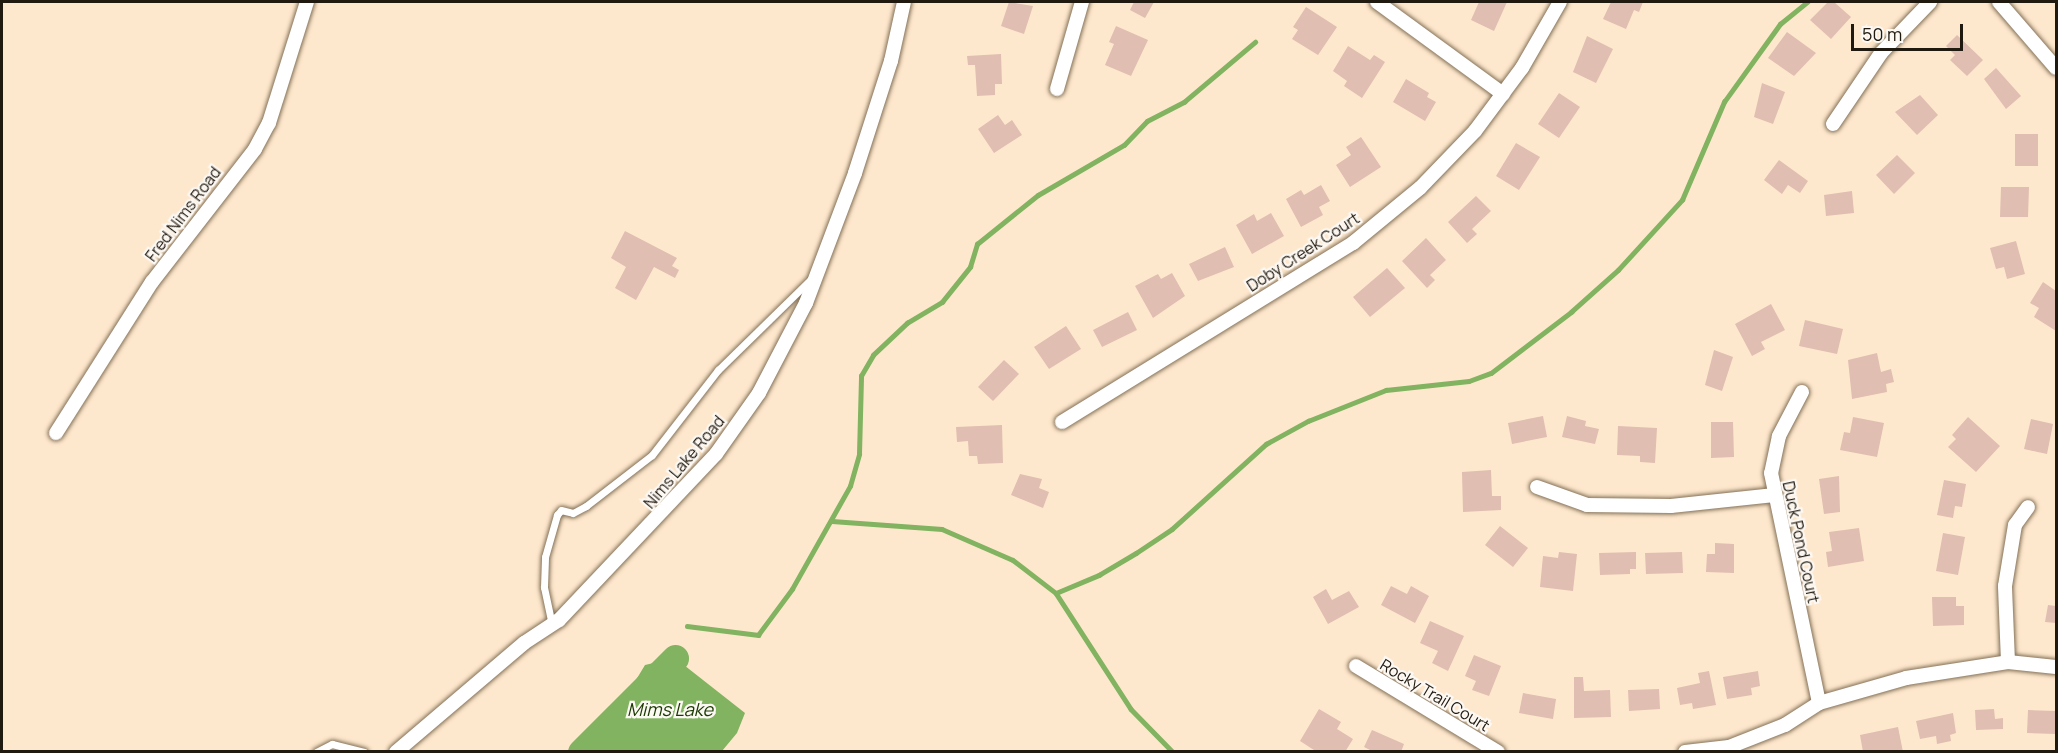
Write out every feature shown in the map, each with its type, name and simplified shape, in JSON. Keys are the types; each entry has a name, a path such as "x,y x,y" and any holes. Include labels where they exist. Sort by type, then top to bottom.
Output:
{"street":[{"name":"Fred Nims Road","path":"56,433 152,282 255,149 269,123 307,2"},
{"name":"Nims Lake Road","path":"396,752 524,643 552,625 615,564 716,454 759,393 806,303 873,118 904,2"},
{"path":"1058,89 1082,2"},
{"path":"1377,2 1503,94"},
{"name":"Doby Creek Court","path":"1062,422 1353,243 1420,188 1475,131 1503,94 1560,2"},
{"path":"1833,124 1881,53 1930,2"},
{"path":"1999,2 2056,68"},
{"name":"Duck Pond Court","path":"1802,392 1779,436 1771,473 1819,703"},
{"path":"1537,487 1587,505 1671,506 1774,495"},
{"path":"2008,662 2006,586 2015,525 2028,507"},
{"path":"1685,752 1729,747 1785,725 1819,703 1906,678 2008,662 2056,667"},
{"name":"Rocky Trail Court","path":"1356,666 1498,752"}],"lane":[{"path":"552,625 544,587 545,557 561,510 573,513 586,506 652,455 718,370 817,273"},
{"path":"316,752 332,744 364,752"}],"water":[{"name":"Mims Lake","path":"675,658 745,713 737,733 722,751 582,751 598,743 645,665"}],"building":[{"path":"1009,2 1033,6 1024,34 1001,26"},
{"path":"1134,2 1154,2 1145,18 1130,10"},
{"path":"1479,2 1507,2 1494,31 1471,20"},
{"path":"1611,2 1643,2 1639,12 1634,10 1626,29 1603,19"},
{"path":"1828,2 1834,2 1851,17 1831,39 1810,20"},
{"path":"1306,7 1337,27 1318,55 1292,39 1298,30 1293,27"},
{"path":"1116,26 1148,40 1131,76 1105,65 1114,44 1109,42"},
{"path":"1787,32 1816,53 1794,76 1768,58"},
{"path":"1957,35 1983,60 1967,76 1950,60 1955,55 1946,46"},
{"path":"1587,36 1613,49 1596,83 1573,72"},
{"path":"1348,46 1370,60 1374,55 1385,62 1362,98 1344,86 1347,81 1333,71"},
{"path":"1001,54 1002,84 995,84 995,95 977,96 975,65 968,65 967,56"},
{"path":"1996,68 2021,96 2006,109 1984,79"},
{"path":"1406,79 1429,93 1427,97 1436,102 1425,121 1393,102"},
{"path":"1762,83 1785,92 1773,124 1754,117"},
{"path":"1559,93 1580,107 1559,138 1538,124"},
{"path":"1920,95 1938,115 1917,135 1895,112"},
{"path":"998,115 1005,125 1012,120 1022,135 994,153 978,129"},
{"path":"2015,134 2038,134 2038,166 2015,166"},
{"path":"1361,137 1381,167 1350,187 1336,165 1351,155 1346,147"},
{"path":"1516,143 1540,157 1519,190 1496,176"},
{"path":"1897,155 1915,173 1894,194 1876,175"},
{"path":"1779,160 1808,181 1800,193 1788,185 1782,194 1764,180"},
{"path":"1321,185 1330,201 1319,207 1323,215 1301,227 1286,199 1301,190 1304,195"},
{"path":"2001,187 2029,187 2028,217 2000,217"},
{"path":"1852,191 1854,213 1826,216 1824,195"},
{"path":"1476,196 1491,211 1472,229 1477,234 1467,243 1448,222"},
{"path":"1271,213 1284,236 1252,254 1236,225 1254,214 1257,221"},
{"path":"625,231 677,258 672,266 679,270 675,278 654,267 636,300 615,288 626,267 611,258"},
{"path":"1426,238 1446,260 1430,275 1435,280 1427,288 1402,261"},
{"path":"2016,241 2025,274 2007,279 2004,267 1996,269 1990,248"},
{"path":"1225,247 1234,267 1198,281 1189,264"},
{"path":"1387,268 1405,288 1370,317 1353,297"},
{"path":"1172,273 1185,296 1153,318 1135,286 1158,274 1161,279"},
{"path":"2043,282 2056,291 2056,331 2034,317 2039,308 2030,303"},
{"path":"1771,304 1785,330 1761,342 1765,349 1752,356 1735,324"},
{"path":"1128,312 1137,330 1102,347 1093,330"},
{"path":"1805,320 1843,329 1837,354 1799,346"},
{"path":"1066,326 1081,349 1049,369 1034,347"},
{"path":"1714,350 1733,357 1722,391 1705,385"},
{"path":"1877,353 1881,372 1891,369 1894,382 1886,384 1887,392 1852,399 1848,360"},
{"path":"1004,360 1019,374 993,401 978,387"},
{"path":"1543,416 1547,437 1512,444 1508,423"},
{"path":"1567,416 1586,421 1585,426 1599,429 1595,444 1562,437"},
{"path":"1853,417 1884,423 1877,457 1840,450 1844,432 1850,433"},
{"path":"1968,417 2000,446 1976,472 1948,447 1956,439 1952,435"},
{"path":"2031,419 2053,424 2047,454 2024,449"},
{"path":"1711,422 1733,422 1734,457 1711,458"},
{"path":"1002,425 1003,463 978,464 977,456 969,456 968,441 957,442 956,427"},
{"path":"1618,426 1657,428 1655,463 1640,462 1640,456 1617,455"},
{"path":"1491,470 1492,496 1501,496 1501,510 1463,512 1462,472"},
{"path":"1020,474 1042,479 1039,488 1049,492 1043,508 1011,495"},
{"path":"1839,476 1840,512 1824,514 1819,479"},
{"path":"1944,480 1966,484 1962,507 1955,506 1953,518 1937,515"},
{"path":"1500,526 1528,548 1513,567 1485,545"},
{"path":"1859,528 1864,561 1828,567 1826,552 1832,551 1829,532"},
{"path":"1943,533 1965,537 1958,575 1936,571"},
{"path":"1715,543 1734,544 1734,573 1706,572 1707,554 1715,554"},
{"path":"1559,552 1577,554 1573,591 1540,587 1543,556 1558,558"},
{"path":"1636,552 1636,569 1630,569 1630,574 1600,575 1599,553"},
{"path":"1682,552 1683,573 1646,574 1645,553"},
{"path":"1391,586 1407,594 1411,586 1429,596 1415,623 1381,605"},
{"path":"1326,589 1332,600 1349,591 1359,607 1328,624 1313,597"},
{"path":"1932,597 1956,597 1956,606 1964,606 1964,625 1933,626"},
{"path":"2048,605 2056,606 2056,623 2045,622"},
{"path":"1430,621 1464,636 1448,671 1432,663 1438,651 1420,643"},
{"path":"1474,655 1501,666 1489,696 1472,690 1476,681 1465,676"},
{"path":"1709,671 1716,705 1693,709 1692,703 1680,705 1677,688 1700,683 1698,673"},
{"path":"1758,671 1760,686 1751,688 1752,695 1727,699 1723,677"},
{"path":"1574,677 1583,677 1584,691 1610,690 1611,717 1574,718"},
{"path":"1659,689 1660,709 1629,711 1628,690"},
{"path":"1523,693 1556,699 1553,719 1519,713"},
{"path":"1319,709 1341,722 1337,729 1353,739 1345,752 1317,752 1300,741"},
{"path":"1994,709 1995,719 2003,718 2003,729 1976,730 1975,710"},
{"path":"2028,710 2056,711 2056,734 2027,733"},
{"path":"1953,713 1956,733 1950,735 1951,741 1937,744 1936,736 1920,739 1916,721"},
{"path":"1898,727 1903,752 1863,752 1860,735"},
{"path":"1372,730 1404,744 1401,752 1374,752 1364,747"}],"waterway":[{"path":"1056,593 1099,575 1172,529 1266,444 1308,421 1386,390 1469,381 1491,373 1571,312 1618,270 1682,200 1724,102 1780,24 1807,2"},
{"path":"687,626 758,635 792,589 850,486 859,454 861,376 873,355 907,323 942,302 970,267 977,244 1038,195 1124,145 1147,121 1184,102 1255,42"},
{"path":"832,521 942,529 1013,560 1056,593 1131,709 1173,752"},
{"path":"581,752 675,658"}]}
